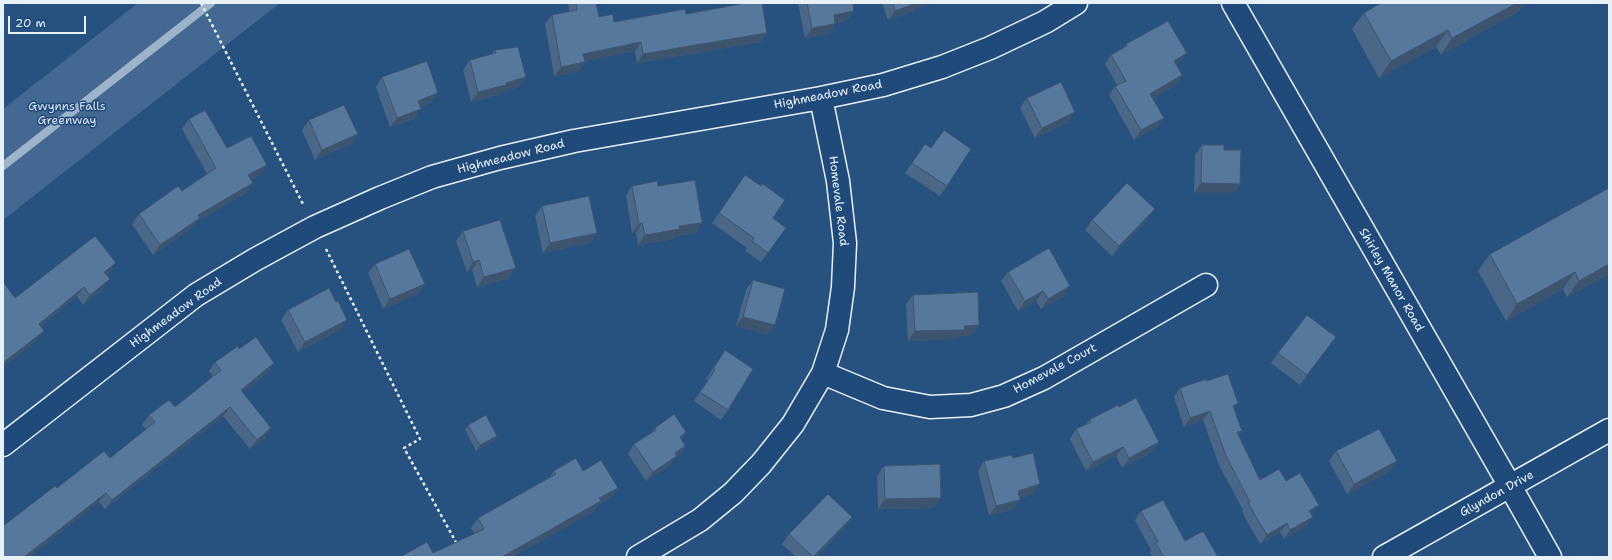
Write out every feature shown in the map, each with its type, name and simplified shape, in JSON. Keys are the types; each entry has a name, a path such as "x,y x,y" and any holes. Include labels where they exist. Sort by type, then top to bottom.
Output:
{"street":[{"name":"Highmeadow Road","path":"3,445 196,295 256,259 315,227 380,198 432,177 500,158 574,141 821,98 883,85 942,67 990,48 1044,22 1076,3"},
{"name":"Shirley Manor Road","path":"1233,3 1550,557"},
{"name":"Homevale Road","path":"638,557 700,520 733,493 761,464 793,424 823,373 837,330 844,287 845,243 838,181 821,98"},
{"name":"Homevale Court","path":"823,373 883,398 930,407 971,405 1004,396 1044,378 1206,284"},
{"name":"Glyndon Drive","path":"1384,557 1609,430"}],"path":[{"path":"201,3 315,227 420,439 404,448 461,550"}],"green space":[{"name":"Gwynns Falls Greenway","path":"138,3 280,3 3,220 3,109"}],"building":[{"path":"576,3 596,3 599,17 613,14 614,22 685,9 686,14 746,3 762,3 767,33 643,54 641,42 583,54 585,62 561,67 552,15 577,10"},
{"path":"807,3 853,3 854,11 834,15 835,24 812,28"},
{"path":"893,3 917,3 895,11"},
{"path":"1381,3 1517,3 1452,38 1448,30 1391,61 1364,13"},
{"path":"1168,21 1187,53 1174,61 1182,75 1150,94 1164,118 1141,130 1115,86 1126,81 1111,55 1127,46 1126,44"},
{"path":"518,47 526,77 506,83 506,85 478,92 470,60 496,53 495,50"},
{"path":"427,61 438,93 418,101 421,109 397,118 382,77"},
{"path":"1061,82 1075,112 1042,128 1027,98"},
{"path":"344,105 358,134 322,150 309,120"},
{"path":"205,110 227,148 251,136 267,165 248,175 253,183 198,215 200,218 160,245 139,214 178,186 182,191 216,168 189,119"},
{"path":"944,130 971,149 947,186 912,163 925,144 931,148"},
{"path":"1202,145 1224,145 1224,150 1241,150 1240,184 1201,183"},
{"path":"745,175 761,186 763,184 785,200 773,218 786,228 768,253 752,241 754,238 719,213"},
{"path":"695,180 702,223 679,226 680,229 645,235 642,223 639,224 632,186 657,181 658,186"},
{"path":"1127,183 1155,209 1119,246 1092,220"},
{"path":"1609,188 1609,264 1579,281 1575,272 1517,304 1490,254"},
{"path":"589,196 597,233 550,243 542,206"},
{"path":"500,220 516,268 484,277 479,260 473,262 463,231"},
{"path":"95,236 116,263 104,272 110,279 90,295 84,287 39,324 44,331 3,363 3,284 4,283 15,298"},
{"path":"1049,248 1070,286 1048,299 1043,291 1025,301 1008,272"},
{"path":"409,249 425,284 390,299 375,264"},
{"path":"753,280 785,289 775,325 743,317"},
{"path":"329,288 336,302 338,301 347,320 305,342 288,310"},
{"path":"978,292 979,325 964,326 965,330 915,331 913,295"},
{"path":"1307,315 1336,337 1307,375 1278,353"},
{"path":"256,337 274,363 241,390 271,428 257,440 230,407 112,500 106,493 24,557 3,557 3,526 55,486 57,488 104,451 110,458 155,422 149,415 169,400 175,407 221,370 215,362 238,346 239,349"},
{"path":"725,350 753,369 728,410 700,392 715,370 713,369"},
{"path":"1228,374 1238,403 1233,406 1242,431 1237,432 1260,480 1279,469 1286,481 1300,473 1319,505 1309,511 1313,517 1290,530 1287,523 1267,535 1248,503 1250,502 1226,456 1210,411 1190,418 1180,388 1206,379 1206,381"},
{"path":"1136,398 1159,442 1129,458 1123,447 1093,462 1076,429 1091,422 1089,420 1118,405 1119,407"},
{"path":"674,414 686,432 680,437 685,446 675,453 677,456 653,472 634,444 656,430 655,428"},
{"path":"486,415 497,436 480,445 468,425"},
{"path":"1379,429 1397,461 1354,484 1336,451"},
{"path":"1033,453 1040,484 1018,491 1020,500 996,506 984,461 1012,455 1013,458"},
{"path":"576,458 583,471 601,460 618,488 599,498 601,501 502,557 400,557 427,542 433,553 484,529 478,518 556,474 554,471"},
{"path":"940,464 941,498 885,499 884,466"},
{"path":"828,494 852,517 813,557 789,534"},
{"path":"1163,500 1185,541 1203,531 1218,557 1164,557 1156,543 1158,542 1141,511"}],"waterway":[{"path":"3,166 211,3"}]}
